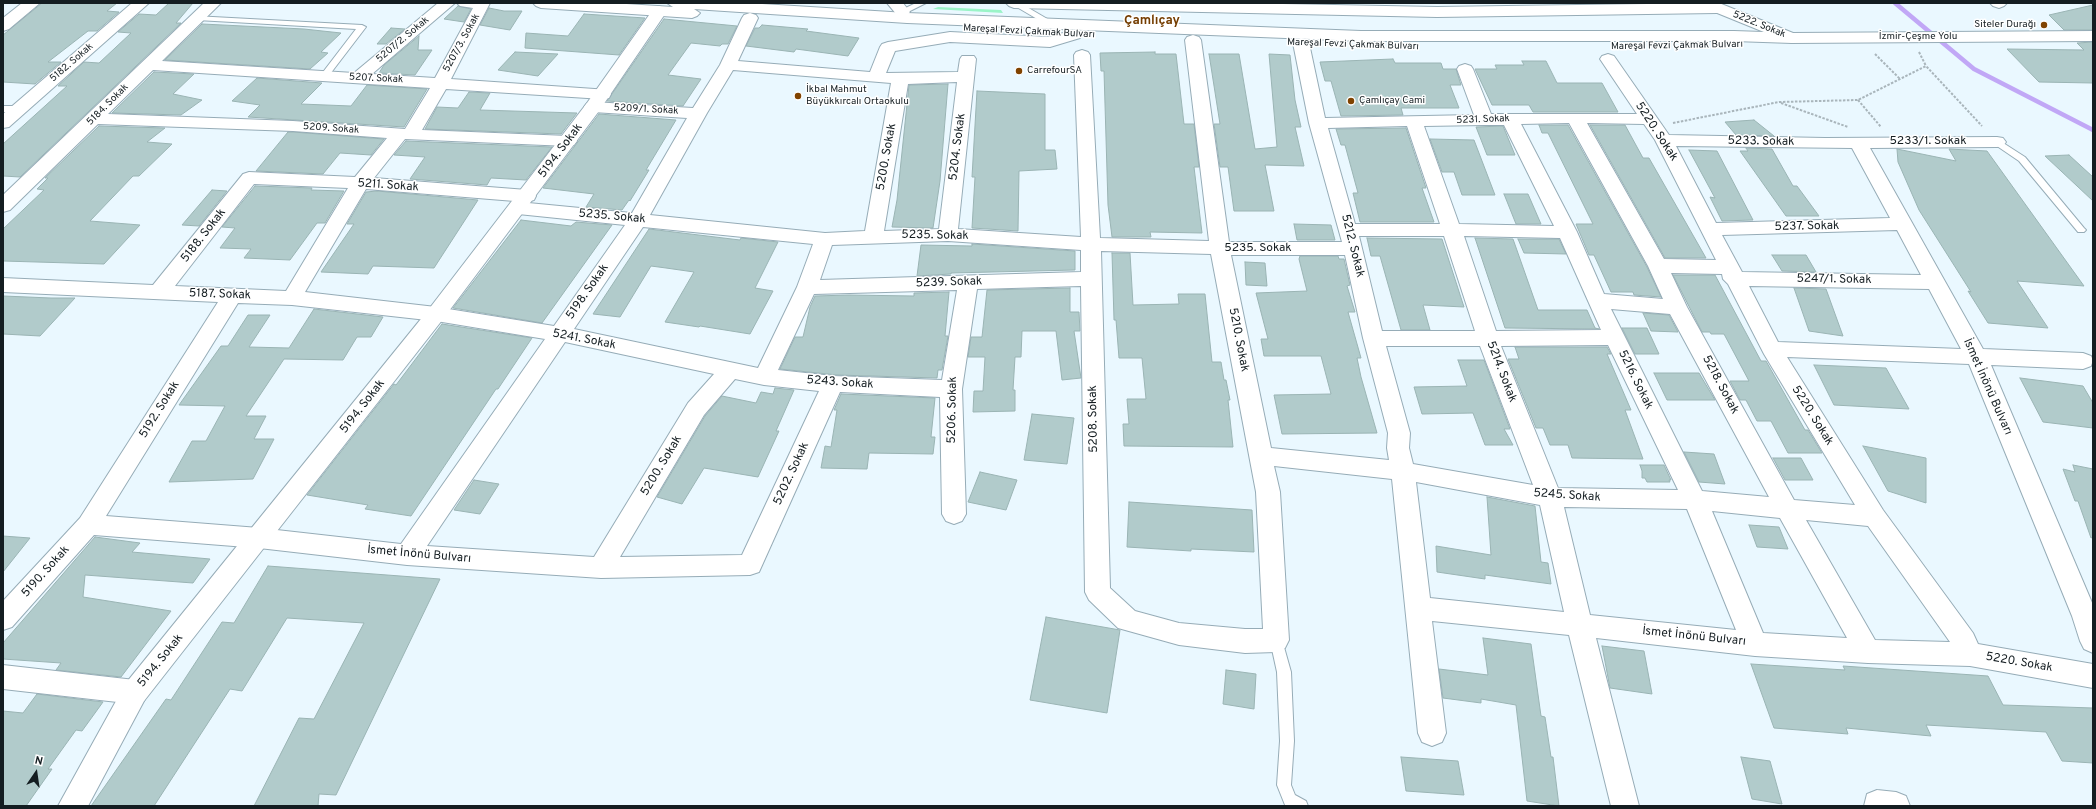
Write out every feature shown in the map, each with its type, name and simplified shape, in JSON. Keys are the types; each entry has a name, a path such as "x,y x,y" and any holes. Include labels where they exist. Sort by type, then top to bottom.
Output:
{"main road":[{"path":"3,26 32,3"},
{"name":"5182. Sokak","path":"3,123 10,109 141,3"},
{"name":"5184. Sokak","path":"3,206 213,3"},
{"name":"5207/2. Sokak","path":"358,78 447,3"},
{"name":"5207/3. Sokak","path":"405,134 425,112 483,4 465,3"},
{"name":"Mareşal Fevzi Çakmak Bulvarı","path":"541,3 667,7 896,10 1052,24 1362,36 1734,36 1792,38"},
{"path":"1014,3 1436,8 1711,6"},
{"name":"5222. Sokak","path":"1711,6 1792,38"},
{"name":"Mareşal Fevzi Çakmak Bulvarı","path":"667,7 750,18 975,30 1078,45 1193,40 1456,47 1734,46 1792,38"},
{"name":"5194. Sokak","path":"72,806 135,692 436,314 568,141 667,7"},
{"name":"5198. Sokak","path":"407,555 638,220 698,113 728,65 750,18"},
{"path":"975,30 990,39"},
{"name":"İzmir-Çeşme Yolu","path":"1792,38 2093,36"},
{"path":"877,75 888,47 950,37 1050,42 1078,45"},
{"name":"5210. Sokak","path":"1193,40 1220,248 1268,492 1276,640"},
{"name":"5212. Sokak","path":"1301,43 1318,123 1353,249 1373,338 1399,433 1432,734"},
{"name":"5208. Sokak","path":"1078,45 1092,244 1090,279 1098,592 1127,620 1179,634 1245,642 1276,640"},
{"name":"5204. Sokak","path":"948,235 968,59"},
{"name":"5220. Sokak","path":"1608,59 1655,129 1710,229 1731,273 1771,349 1875,517 1964,641 1970,654 2093,676"},
{"name":"5207. Sokak","path":"148,65 441,82 598,100"},
{"path":"728,65 877,75 900,78 966,77"},
{"path":"1465,69 1485,120"},
{"name":"5200. Sokak","path":"874,236 900,78"},
{"name":"5209/1. Sokak","path":"598,100 698,113"},
{"name":"5231. Sokak","path":"1318,123 1575,118 1655,129"},
{"name":"5218. Sokak","path":"1575,118 1658,266 1677,307 1787,509 1868,651"},
{"name":"5209. Sokak","path":"94,119 293,126 405,134 568,141"},
{"name":"5216. Sokak","path":"1510,120 1567,232 1597,301 1695,500 1755,644"},
{"name":"5214. Sokak","path":"1414,122 1488,339 1550,497 1579,624 1626,806"},
{"name":"5233. Sokak","path":"1655,129 1854,135"},
{"path":"292,298 360,183 405,134"},
{"name":"5233/1. Sokak","path":"1854,135 1894,142 1997,142"},
{"name":"İsmet İnönü Bulvarı","path":"1854,135 1976,356 2093,641"},
{"name":"5211. Sokak","path":"249,178 360,183 522,202"},
{"name":"5188. Sokak","path":"158,293 249,178"},
{"name":"5235. Sokak","path":"522,202 638,220 826,239 874,236 948,235 1092,244 1220,248 1353,249"},
{"name":"5237. Sokak","path":"1710,229 1903,224"},
{"path":"1348,230 1567,232"},
{"path":"764,377 807,287 826,239"},
{"name":"5247/1. Sokak","path":"1658,266 1731,273 1934,282"},
{"name":"5239. Sokak","path":"807,287 1090,279"},
{"name":"5206. Sokak","path":"954,514 951,389 968,282"},
{"name":"5187. Sokak","path":"3,285 292,298 436,314"},
{"name":"5192. Sokak","path":"88,525 232,296"},
{"path":"1597,301 1677,307"},
{"name":"5241. Sokak","path":"436,314 560,334 730,370"},
{"path":"1373,338 1488,339 1614,336"},
{"path":"1771,349 1976,356 2082,362"},
{"name":"5200. Sokak","path":"601,568 696,409 730,370"},
{"name":"5243. Sokak","path":"730,370 764,377 833,384 951,389"},
{"name":"5202. Sokak","path":"750,565 833,384"},
{"name":"5245. Sokak","path":"1262,456 1401,459 1550,497 1695,500 1875,517"},
{"name":"İsmet İnönü Bulvarı","path":"88,525 259,538 407,555 601,568 750,565"},
{"name":"5190. Sokak","path":"3,619 88,525"},
{"name":"İsmet İnönü Bulvarı","path":"1419,608 1755,644 1868,651 1970,654"},
{"path":"3,677 135,692"}],"lane":[{"path":"896,10 922,3"},
{"path":"1014,3 1052,24"},
{"path":"197,18 362,27 324,76"},
{"path":"1997,142 2022,159 2082,230"},
{"path":"1276,640 1284,672 1287,741 1284,784 1290,800 1301,806"}],"path":[{"path":"1859,38 1900,79"},
{"path":"1655,129 1778,102 1858,100 1926,66 1997,142"},
{"path":"1858,100 1894,142"},
{"path":"1778,102 1854,135"}],"green space":[{"path":"938,7 1001,10 1003,13 933,9"}],"building":[{"path":"42,3 117,3 107,11 119,12 97,31 88,31 48,62 61,62 35,84 3,82 3,35"},
{"path":"169,3 193,3 176,23 181,23 20,177 3,176 3,144 67,86 58,86 84,62 99,63 131,33 118,32 139,14 156,15"},
{"path":"2093,5 2093,30 2064,30 2049,15"},
{"path":"458,6 471,9 464,22 444,19"},
{"path":"489,8 504,11 522,11 510,30 480,25"},
{"path":"584,14 645,18 619,55 525,48 526,33 568,36"},
{"path":"664,19 737,26 728,44 722,44 720,46 691,43 668,75 701,79 683,106 607,101"},
{"path":"202,24 304,29 341,33 321,52 328,53 310,69 165,60"},
{"path":"762,25 808,29 806,31 859,38 848,56 796,49 794,52 746,46 755,28 759,28"},
{"path":"391,28 405,29 386,44 377,44"},
{"path":"419,36 418,50 432,50 415,75 379,73 384,65"},
{"path":"2093,42 2093,83 2039,82 2007,49 2084,50 2077,43"},
{"path":"515,52 558,54 538,76 498,70"},
{"path":"1155,52 1155,54 1176,54 1184,124 1194,124 1199,167 1194,167 1202,233 1150,232 1151,237 1112,237 1108,205 1104,71 1101,71 1100,53"},
{"path":"1209,54 1239,54 1255,149 1277,147 1269,54 1290,55 1295,100 1301,127 1295,127 1304,166 1265,165 1274,211 1234,211 1228,167 1220,167 1214,124 1220,124"},
{"path":"1393,59 1395,63 1441,63 1443,69 1456,69 1461,85 1450,85 1459,108 1401,108 1403,115 1341,116 1331,81 1325,81 1320,62"},
{"path":"1522,61 1546,61 1557,83 1602,83 1618,112 1533,112 1529,105 1492,105 1475,69 1497,69 1495,65 1524,65"},
{"path":"154,72 194,74 173,94 202,100 181,115 112,113"},
{"path":"257,78 322,83 301,104 351,106 367,85 427,89 404,127 248,117 260,105 232,101"},
{"path":"948,84 940,181 933,228 892,227 897,200 909,85"},
{"path":"977,91 1045,94 1045,150 1055,150 1057,169 1019,171 1018,231 972,228 975,177 972,177"},
{"path":"469,92 490,93 480,110 577,113 561,134 425,129 437,107 458,108"},
{"path":"599,114 676,120 646,170 649,170 630,201 629,200 622,210 586,207 594,194 543,188"},
{"path":"1754,120 1774,136 1736,135 1725,122"},
{"path":"1539,125 1568,125 1647,267 1661,297 1634,295 1633,292 1611,292 1594,255 1589,255 1576,224 1593,224 1548,133 1542,133"},
{"path":"1590,125 1625,125 1643,158 1649,158 1706,258 1665,258"},
{"path":"99,126 165,128 147,142 172,144 139,176 133,176 90,221 140,225 104,264 3,261 3,229 44,190 37,189 48,178 45,178"},
{"path":"1503,126 1515,155 1487,155 1476,127"},
{"path":"1406,128 1426,188 1422,188 1434,222 1360,222 1353,193 1358,193 1345,145 1341,145 1336,129"},
{"path":"288,132 384,139 371,155 340,153 323,174 256,171"},
{"path":"1430,139 1474,140 1495,195 1462,195 1454,172 1442,172"},
{"path":"406,141 552,147 526,180 491,178 487,185 410,179 425,157 394,155"},
{"path":"1746,148 1772,149 1793,186 1797,186 1819,216 1786,216 1740,151 1748,151"},
{"path":"1897,149 1956,161 1949,149 1987,151 2084,286 2017,281 2048,328 1988,323 1968,291 1971,292 1919,210 1898,162"},
{"path":"1689,150 1717,151 1753,220 1722,221 1710,197 1715,198"},
{"path":"2069,155 2093,177 2093,201 2045,156"},
{"path":"255,186 312,188 311,190 344,191 325,223 317,223 290,260 244,258 251,249 220,248 235,228 222,227"},
{"path":"212,190 227,191 199,226 182,225"},
{"path":"377,191 478,200 434,268 373,266 368,274 321,272 354,224 347,224 366,192"},
{"path":"1504,194 1528,194 1541,224 1516,224"},
{"path":"521,220 571,226 576,222 612,225 542,323 453,308"},
{"path":"1294,224 1331,225 1335,240 1297,240"},
{"path":"649,229 740,240 741,238 778,242 755,288 773,291 750,334 665,322 694,272 651,266 620,317 593,314"},
{"path":"1367,238 1442,239 1464,307 1423,305 1430,330 1401,330 1380,256 1371,256"},
{"path":"1475,238 1513,239 1538,310 1587,310 1595,328 1599,329 1505,328"},
{"path":"1518,239 1559,239 1566,254 1524,253"},
{"path":"972,244 1075,251 1075,270 951,273 917,276 921,245 972,246"},
{"path":"1112,253 1130,253 1133,305 1179,304 1178,294 1205,294 1212,362 1221,362 1224,380 1226,380 1230,400 1228,400 1233,447 1124,446 1123,424 1129,424 1127,399 1146,399 1142,358 1119,358 1116,320 1114,320"},
{"path":"1772,255 1806,255 1816,272 1782,271"},
{"path":"1300,256 1338,256 1339,259 1344,259 1350,285 1347,286 1355,312 1348,312 1361,358 1357,358 1361,377 1377,433 1282,434 1274,395 1331,394 1321,356 1264,356 1261,339 1268,339 1256,293 1307,291 1299,259"},
{"path":"1245,262 1265,263 1267,286 1246,285"},
{"path":"1673,275 1715,275 1761,361 1766,361 1805,430 1808,430 1822,453 1788,453 1771,421 1757,421 1746,400 1740,400 1730,381 1749,381 1724,334 1702,332"},
{"path":"1070,288 1070,312 1079,312 1080,331 1074,331 1081,378 1062,380 1056,331 1022,331 1021,357 1015,357 1013,390 1015,390 1015,411 973,412 974,391 983,391 985,357 968,357 971,337 982,337 987,290"},
{"path":"1794,288 1826,289 1843,336 1809,331"},
{"path":"949,292 945,336 948,336 942,370 938,370 937,378 837,375 780,369 795,337 803,337 810,307 815,296 914,296 914,293"},
{"path":"3,296 75,298 40,336 3,334"},
{"path":"314,309 383,317 371,337 357,337 343,360 284,359 246,416 266,416 254,439 274,439 253,479 169,482 192,441 206,441 225,406 179,405 221,346 228,346 248,315 270,315 249,347 289,348"},
{"path":"1643,313 1669,315 1678,332 1651,331"},
{"path":"442,324 532,338 411,516 365,509 368,505 307,495 394,384 396,385"},
{"path":"1622,328 1647,328 1659,354 1635,354"},
{"path":"1515,347 1607,347 1611,354 1607,354 1631,410 1625,410 1643,459 1572,458 1568,445 1550,445 1543,428 1536,428 1508,359 1519,359"},
{"path":"1458,360 1484,360 1510,429 1504,429 1513,445 1485,445 1473,413 1422,414 1414,387 1467,386"},
{"path":"1814,365 1886,368 1909,409 1834,405"},
{"path":"1654,373 1699,373 1715,400 1667,400"},
{"path":"2020,378 2083,386 2093,403 2093,428 2043,422"},
{"path":"775,388 794,390 776,431 779,431 758,477 704,468 682,504 657,497 705,416 722,396 756,403 761,392 773,394"},
{"path":"841,394 935,398 931,437 935,437 933,454 869,453 867,469 821,468 825,446 831,447 837,410 834,410"},
{"path":"1032,414 1074,418 1067,464 1024,460"},
{"path":"1863,446 1926,458 1926,503 1888,491"},
{"path":"1684,452 1714,454 1725,484 1699,482"},
{"path":"1773,458 1801,458 1813,480 1785,480"},
{"path":"1640,465 1664,465 1671,480 1669,480 1670,482 1647,482 1645,478 1642,478"},
{"path":"2073,465 2093,469 2093,537 2091,538 2078,501 2075,501 2063,469 2075,472"},
{"path":"980,472 1017,480 1006,510 968,502"},
{"path":"474,480 499,484 480,514 454,510"},
{"path":"1487,497 1535,506 1541,562 1548,563 1551,584 1485,575 1485,579 1437,572 1436,546 1491,555"},
{"path":"1129,502 1252,510 1254,552 1191,549 1191,551 1127,547"},
{"path":"1749,525 1779,527 1788,549 1757,547"},
{"path":"3,536 30,538 3,572"},
{"path":"95,537 140,543 132,552 210,559 193,583 85,575 83,597 171,611 121,677 56,670 61,663 3,659 3,643"},
{"path":"268,566 440,579 336,795 319,794 318,806 254,806 299,718 314,719 364,623 287,618 242,691 230,689 154,806 91,806 166,699 171,700 222,622 234,623"},
{"path":"1046,617 1120,630 1107,713 1030,700"},
{"path":"1483,638 1531,644 1541,716 1545,717 1551,757 1553,757 1559,806 1527,801 1516,705 1481,699 1481,703 1443,698 1439,669 1488,675"},
{"path":"1602,646 1644,651 1652,694 1610,688"},
{"path":"1751,664 1845,670 1843,666 1988,676 2003,705 2093,708 2093,763 2062,761 2046,732 1926,725 1931,736 1846,728 1848,734 1774,728"},
{"path":"1226,670 1256,674 1254,709 1223,704"},
{"path":"37,694 103,702 82,731 76,730 48,769 52,769 26,806 3,806 3,711 23,713"},
{"path":"1401,757 1458,761 1464,795 1406,791"},
{"path":"1741,757 1770,761 1782,804 1752,799"}],"waterway":[{"path":"1895,3 1974,69 2093,130"}],"place":[{"name":"Siteler Durağı","path":"2044,25"},
{"name":"CarrefourSA","path":"1019,71"},
{"name":"İkbal Mahmut Büyükkırcalı Ortaokulu","path":"798,96"},
{"name":"Çamlıçay Cami","path":"1351,101"}],"district":[{"name":"Çamlıçay","path":"1152,21"}]}
